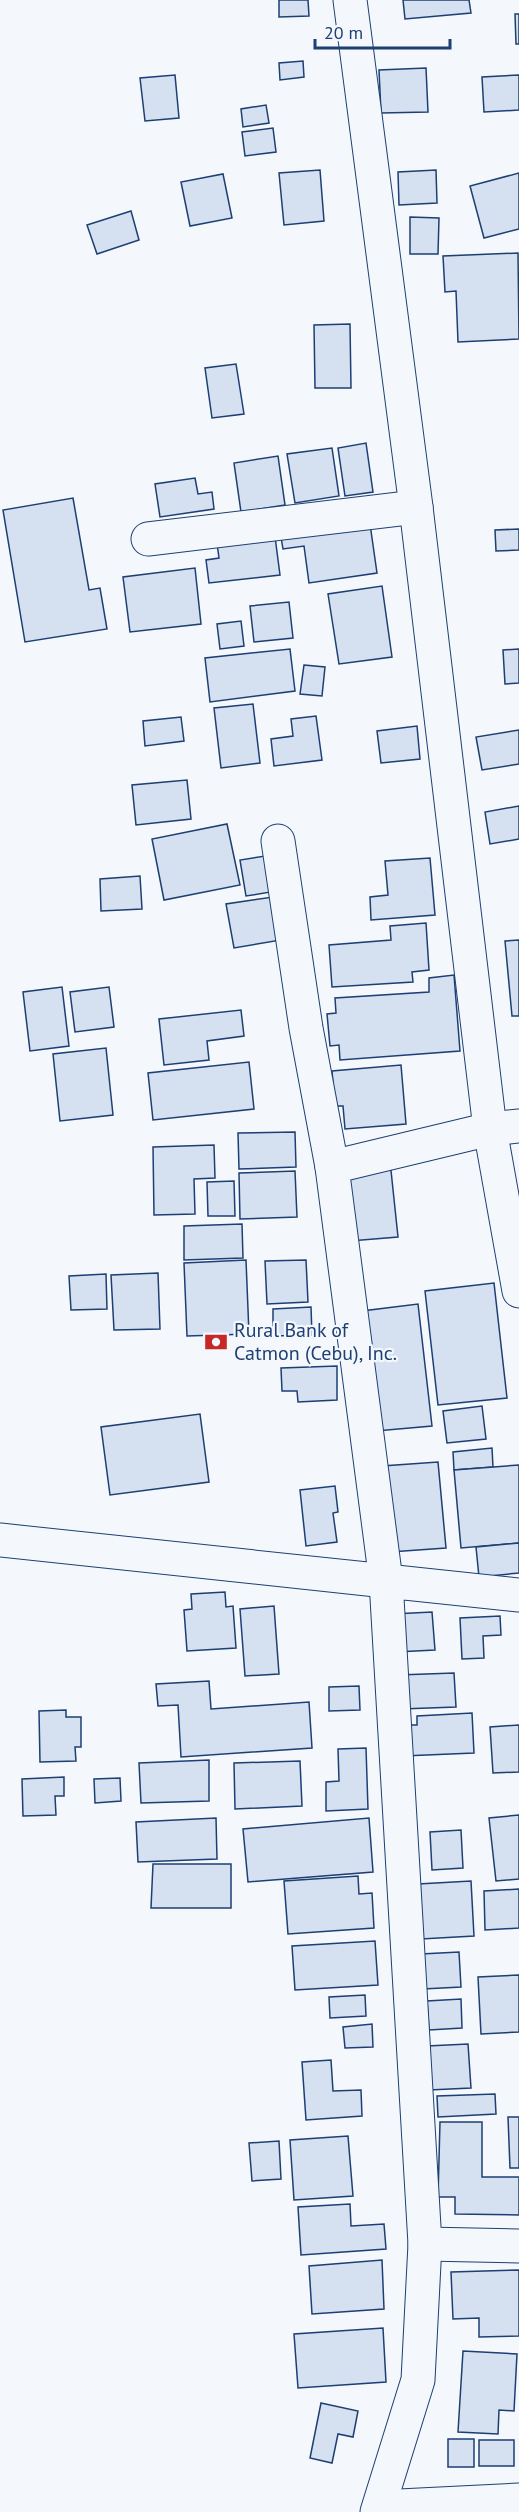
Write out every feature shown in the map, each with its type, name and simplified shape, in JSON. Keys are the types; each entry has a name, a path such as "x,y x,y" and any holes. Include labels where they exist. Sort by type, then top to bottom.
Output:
{"main road":[{"path":"350,0 416,507 505,1128 519,1291"},
{"path":"147,539 416,507"},
{"path":"278,841 306,1028 332,1167 386,1581 425,2244 418,2380 378,2509 519,2500"},
{"path":"332,1167 505,1128"},
{"path":"0,1540 519,1595"},
{"path":"425,2244 519,2246"}],"building":[{"path":"279,0 308,0 309,16 279,17"},
{"path":"403,0 469,0 471,13 405,19"},
{"path":"515,14 519,14 519,44 516,44"},
{"path":"303,61 304,77 280,80 279,63"},
{"path":"426,68 428,112 381,113 379,70"},
{"path":"175,75 179,118 145,121 140,78"},
{"path":"519,75 519,110 484,112 482,77"},
{"path":"266,105 269,123 243,127 241,109"},
{"path":"273,128 276,152 245,156 242,132"},
{"path":"320,170 324,221 284,225 279,173"},
{"path":"436,170 437,203 399,205 398,172"},
{"path":"519,173 519,229 484,238 470,186"},
{"path":"223,174 232,218 190,226 181,182"},
{"path":"131,211 139,240 97,254 87,225"},
{"path":"410,217 439,218 438,254 410,254"},
{"path":"518,253 519,339 458,342 456,291 445,292 443,256"},
{"path":"350,324 351,388 315,388 314,325"},
{"path":"236,364 244,414 212,418 205,368"},
{"path":"366,443 373,492 345,496 338,448"},
{"path":"332,448 339,496 295,503 287,454"},
{"path":"278,456 285,505 241,512 234,463"},
{"path":"195,478 198,494 212,492 214,509 160,517 155,484"},
{"path":"73,498 89,590 100,588 107,629 25,642 3,510"},
{"path":"369,517 377,573 309,583 304,546 283,549 280,531"},
{"path":"274,529 280,575 209,583 206,560 219,558 216,536"},
{"path":"519,529 519,550 496,551 495,530"},
{"path":"195,568 201,624 130,632 123,577"},
{"path":"382,586 392,657 339,664 328,594"},
{"path":"289,602 293,638 254,642 250,606"},
{"path":"241,621 244,646 220,649 217,624"},
{"path":"290,649 295,691 210,702 205,658"},
{"path":"519,649 519,683 505,684 503,650"},
{"path":"304,665 325,667 322,696 300,694"},
{"path":"253,704 260,763 221,768 214,708"},
{"path":"316,716 322,760 274,766 271,739 293,736 291,719"},
{"path":"181,717 184,741 145,746 143,721"},
{"path":"417,726 420,759 381,763 377,731"},
{"path":"519,730 519,764 482,770 476,737"},
{"path":"187,780 191,819 136,825 132,785"},
{"path":"519,806 519,839 490,844 485,812"},
{"path":"227,824 240,885 164,900 152,839"},
{"path":"265,856 271,892 246,896 240,860"},
{"path":"430,858 435,915 371,920 370,897 388,895 385,861"},
{"path":"140,876 142,909 101,911 100,879"},
{"path":"273,897 281,940 234,948 226,904"},
{"path":"426,923 429,970 412,972 413,982 332,987 329,945 391,940 390,926"},
{"path":"519,940 519,1016 512,1016 505,941"},
{"path":"454,975 460,1051 340,1060 339,1045 330,1046 327,1014 336,1013 335,998 429,992 429,978"},
{"path":"62,987 69,1046 30,1051 23,992"},
{"path":"109,987 114,1027 75,1032 70,992"},
{"path":"241,1010 244,1036 207,1041 209,1060 164,1065 159,1019"},
{"path":"106,1048 113,1115 60,1121 53,1054"},
{"path":"249,1062 254,1109 153,1120 148,1073"},
{"path":"401,1065 406,1124 345,1129 343,1106 335,1106 332,1071"},
{"path":"295,1132 296,1167 239,1169 238,1133"},
{"path":"214,1145 215,1178 194,1179 195,1214 154,1215 153,1147"},
{"path":"390,1161 398,1237 350,1241 348,1171"},
{"path":"295,1171 297,1217 240,1219 239,1173"},
{"path":"234,1181 235,1216 208,1216 207,1182"},
{"path":"242,1224 243,1258 184,1260 184,1226"},
{"path":"246,1260 249,1334 187,1336 184,1263"},
{"path":"306,1260 308,1302 267,1304 265,1261"},
{"path":"158,1273 160,1329 114,1330 111,1275"},
{"path":"106,1274 107,1309 71,1310 69,1276"},
{"path":"494,1283 507,1398 438,1405 425,1291"},
{"path":"418,1304 432,1426 376,1431 362,1311"},
{"path":"311,1307 312,1335 273,1336 273,1309"},
{"path":"337,1366 337,1400 298,1402 297,1391 282,1391 281,1368"},
{"path":"482,1406 486,1439 447,1443 443,1411"},
{"path":"200,1414 209,1482 110,1495 101,1427"},
{"path":"492,1448 493,1467 454,1470 453,1452"},
{"path":"438,1462 446,1548 390,1552 382,1466"},
{"path":"519,1465 519,1543 461,1548 454,1470"},
{"path":"335,1486 338,1512 333,1513 337,1542 306,1546 300,1490"},
{"path":"519,1543 519,1573 479,1577 476,1547"},
{"path":"225,1592 226,1607 233,1606 236,1648 187,1651 184,1610 192,1609 191,1594"},
{"path":"274,1606 279,1674 245,1676 240,1609"},
{"path":"432,1612 435,1650 396,1652 393,1614"},
{"path":"500,1616 501,1635 483,1636 484,1658 462,1659 460,1618"},
{"path":"454,1673 456,1707 401,1709 398,1675"},
{"path":"209,1681 211,1709 309,1702 312,1748 181,1757 178,1705 158,1706 156,1684"},
{"path":"359,1686 360,1710 329,1711 329,1687"},
{"path":"66,1710 66,1717 81,1717 81,1747 75,1747 76,1761 40,1762 39,1711"},
{"path":"472,1713 474,1753 403,1756 401,1725 417,1725 417,1716"},
{"path":"519,1725 519,1772 493,1773 490,1727"},
{"path":"366,1748 368,1809 326,1811 326,1782 339,1781 338,1749"},
{"path":"209,1760 209,1801 141,1803 139,1763"},
{"path":"300,1761 302,1806 235,1809 234,1763"},
{"path":"64,1777 64,1796 55,1796 56,1815 23,1816 22,1779"},
{"path":"120,1778 121,1801 95,1803 94,1779"},
{"path":"519,1815 519,1879 496,1881 489,1818"},
{"path":"216,1818 217,1859 138,1862 136,1822"},
{"path":"369,1818 373,1872 248,1882 243,1829"},
{"path":"461,1830 463,1868 432,1870 430,1832"},
{"path":"153,1864 231,1864 231,1908 151,1908"},
{"path":"358,1876 359,1894 372,1893 374,1928 288,1934 284,1881"},
{"path":"471,1881 474,1936 421,1939 418,1884"},
{"path":"519,1889 519,1928 485,1930 484,1891"},
{"path":"375,1941 378,1985 295,1990 292,1946"},
{"path":"459,1952 461,1987 423,1989 421,1954"},
{"path":"519,1975 519,2032 481,2034 478,1977"},
{"path":"365,1995 366,2016 330,2018 329,1997"},
{"path":"461,1999 462,2028 429,2030 427,2001"},
{"path":"372,2024 373,2047 345,2048 343,2027"},
{"path":"468,2044 471,2088 429,2090 427,2046"},
{"path":"331,2060 333,2091 361,2090 362,2116 306,2120 302,2062"},
{"path":"495,2094 496,2114 438,2117 437,2096"},
{"path":"508,2117 519,2117 519,2168 510,2168"},
{"path":"440,2122 482,2122 482,2177 519,2177 519,2215 455,2214 455,2197 438,2197"},
{"path":"348,2136 353,2196 294,2200 290,2140"},
{"path":"279,2141 281,2179 252,2181 249,2143"},
{"path":"350,2204 351,2226 384,2224 386,2249 301,2255 298,2207"},
{"path":"382,2260 384,2309 312,2314 309,2266"},
{"path":"519,2270 519,2336 479,2337 479,2318 453,2319 451,2272"},
{"path":"383,2328 386,2382 298,2388 294,2334"},
{"path":"463,2351 517,2354 514,2411 499,2410 498,2434 458,2432"},
{"path":"321,2403 358,2411 353,2437 338,2434 332,2463 310,2458"},
{"path":"448,2439 474,2439 474,2467 448,2467"},
{"path":"479,2440 514,2440 514,2466 479,2466"}],"place":[{"name":"Rural Bank of Catmon (Cebu), Inc.","path":"216,1342"}]}
